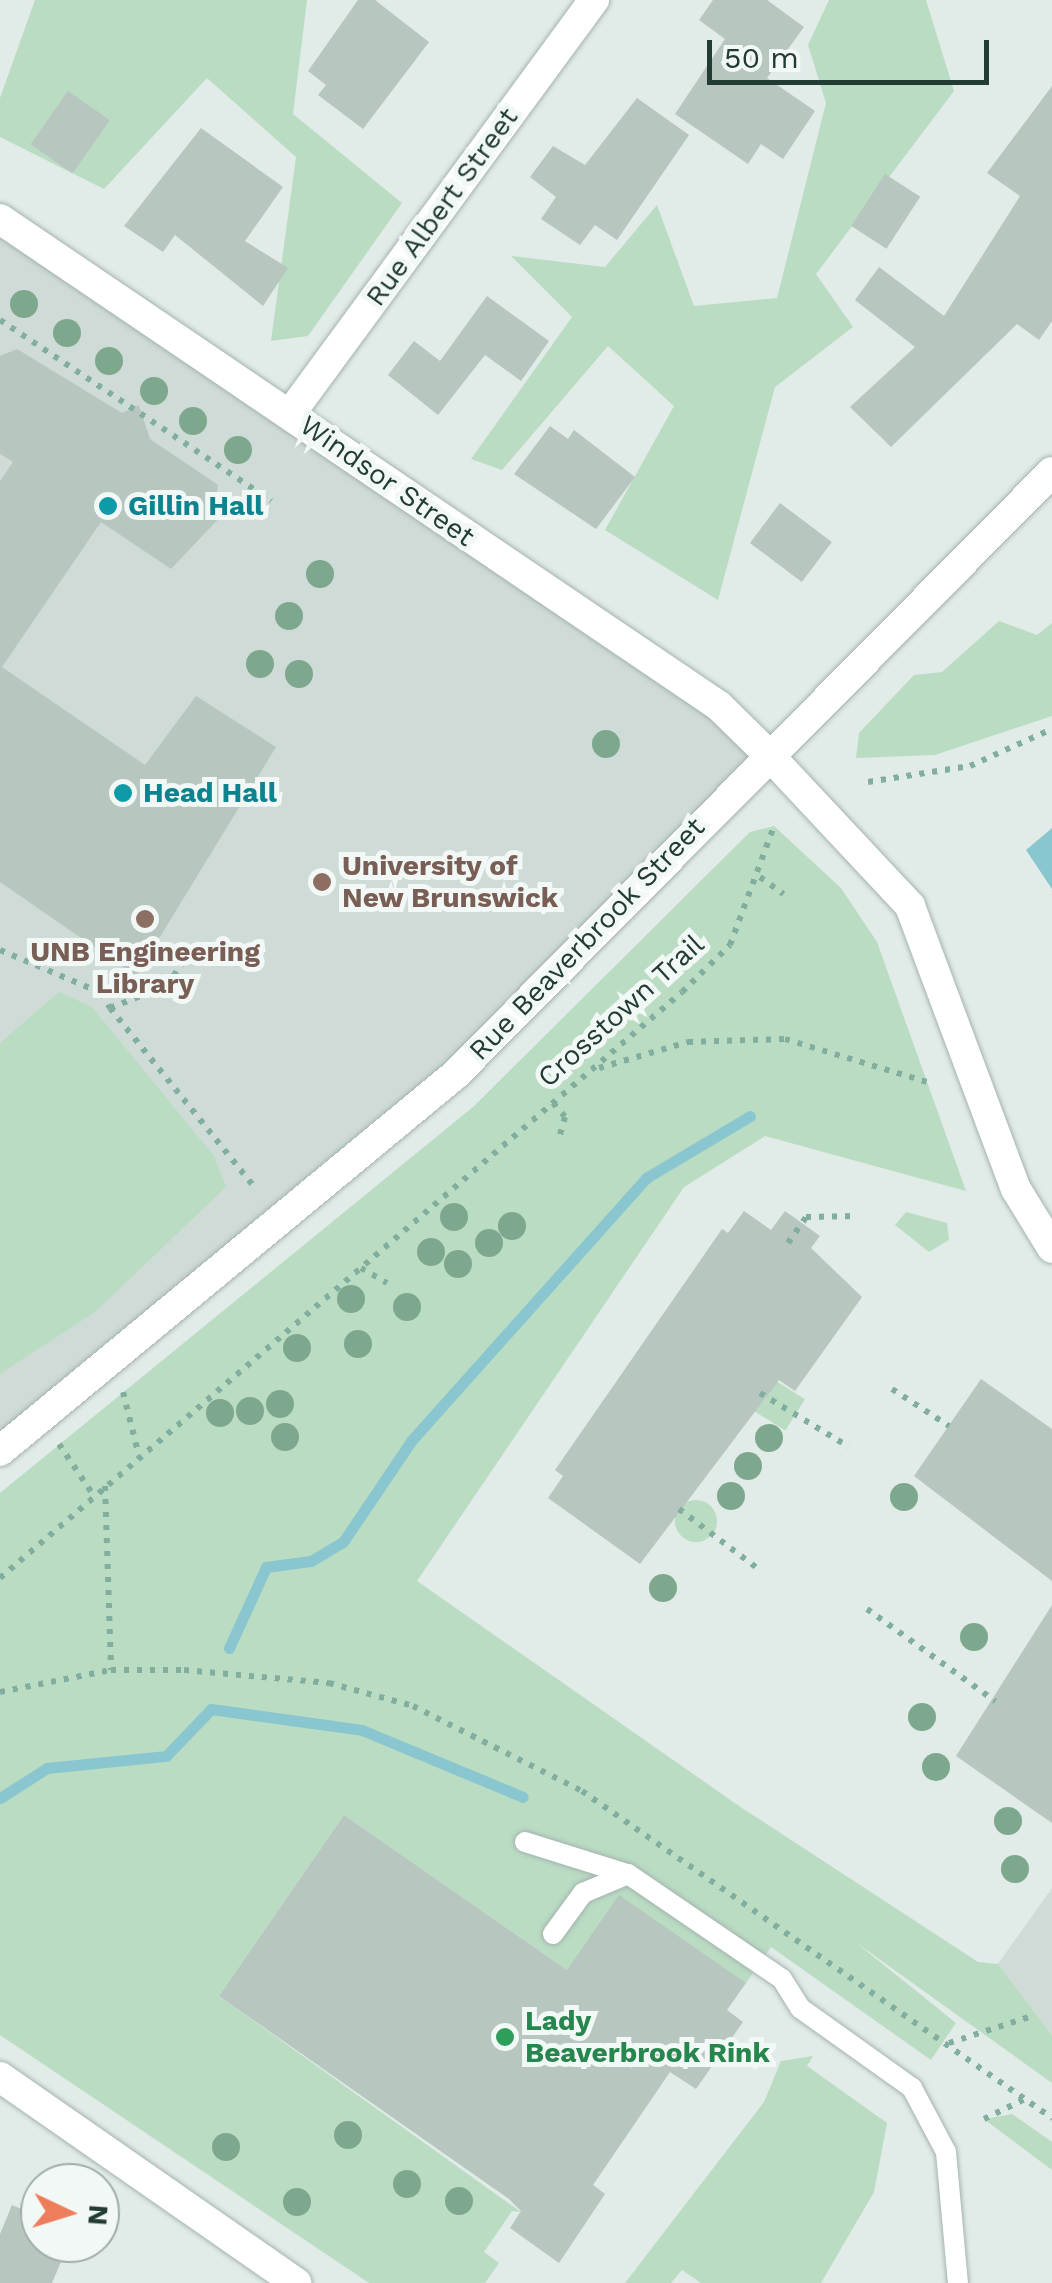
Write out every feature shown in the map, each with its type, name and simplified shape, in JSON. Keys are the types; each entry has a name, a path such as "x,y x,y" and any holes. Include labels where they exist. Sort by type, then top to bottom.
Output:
{"street":[{"name":"Rue Albert Street","path":"290,414 594,0"},
{"name":"Windsor Street","path":"0,219 720,706 910,906 1016,1189 1052,1248"},
{"name":"Rue Beaverbrook Street","path":"0,1451 456,1074 766,752 1052,472"},
{"path":"0,2078 288,2281"}],"lane":[{"path":"525,1842 628,1874 782,1979 800,2008 929,2107 946,2152 958,2283"},
{"path":"554,1934 583,1893 628,1874"}],"path":[{"path":"0,320 271,502"},
{"path":"868,782 970,766 1052,730"},
{"name":"Crosstown Trail","path":"0,1578 594,1069 730,944 760,877 774,826"},
{"path":"760,877 784,894"},
{"path":"110,1008 166,986 183,963 216,944"},
{"path":"0,950 102,993 254,1188"},
{"path":"594,1069 688,1042 784,1039 927,1082"},
{"path":"552,1103 565,1117 560,1134"},
{"path":"788,1243 806,1217 858,1216"},
{"path":"361,1268 387,1283"},
{"path":"892,1389 949,1426"},
{"path":"123,1392 138,1456"},
{"path":"760,1393 850,1447"},
{"path":"59,1444 94,1496"},
{"path":"105,1485 111,1670"},
{"path":"679,1509 761,1571"},
{"path":"867,1609 995,1701"},
{"path":"948,2043 1035,2015"},
{"path":"984,2119 1025,2100"}],"shaded area":[{"name":"University of New Brunswick","path":"0,219 766,752 554,979 0,1451"},
{"path":"1052,1888 1052,2035 998,1964"}],"green space":[{"path":"35,0 307,0 293,114 402,203 308,336 271,341 296,157 207,78 104,189 0,137 0,98"},
{"path":"829,0 926,0 954,91 816,274 853,327 775,387 718,600 605,530 674,406 608,346 502,470 471,459 572,317 511,256 605,267 657,205 694,306 777,298 826,103 808,45"},
{"path":"999,621 1037,635 1052,623 1052,716 935,755 856,758 859,733 914,675 942,672"},
{"path":"774,826 841,888 877,942 966,1191 765,1136 684,1187 417,1581 739,1806 978,1962 998,1964 1052,2035 1052,2083 854,1941 956,2023 931,2060 771,1947 746,1983 567,1970 344,1815 219,1996 521,2212 512,2211 484,2252 499,2263 485,2283 369,2283 0,2035 0,1493 473,1107 750,832"},
{"path":"59,992 92,1007 214,1156 226,1187 95,1312 0,1374 0,1043"},
{"path":"906,1212 947,1223 949,1240 929,1252 895,1225"},
{"path":"771,1378 805,1399 785,1431 751,1409"},
{"path":"696,1500 711,1506 717,1521 711,1536 696,1542 681,1536 675,1521 681,1506"},
{"path":"813,2056 807,2066 887,2123 874,2192 821,2283 701,2283 682,2270 671,2283 625,2283 764,2102 781,2061"},
{"path":"1012,2114 1052,2142 1052,2170 984,2119"}],"water":[{"path":"1052,828 1052,889 1026,850"}],"building":[{"path":"358,0 375,0 429,42 363,129 318,95 326,85 308,71"},
{"path":"713,0 767,0 804,27 767,78 815,111 783,159 761,144 748,164 675,114 725,39 699,20"},
{"path":"1052,86 1052,321 1039,340 1017,324 891,447 850,407 915,347 855,300 879,267 944,316 1020,196 987,173"},
{"path":"68,91 110,120 72,173 31,144"},
{"path":"637,98 689,135 617,240 595,225 580,245 541,219 556,197 530,177 553,146 585,165"},
{"path":"201,128 283,187 245,241 288,268 263,306 175,235 163,252 124,226"},
{"path":"885,174 920,197 886,249 851,226"},
{"path":"487,296 549,341 521,381 485,355 438,415 388,375 414,341 440,361"},
{"path":"17,349 122,413 139,405 150,439 218,485 215,506 225,512 171,569 101,522 2,667 145,765 196,696 276,747 136,976 0,882 0,481 13,462 0,454 0,356"},
{"path":"550,426 568,439 574,430 635,477 596,529 514,474"},
{"path":"780,503 832,542 802,582 750,543"},
{"path":"744,1211 771,1230 785,1211 820,1236 811,1248 862,1297 795,1391 779,1380 640,1564 548,1498 563,1476 555,1470 722,1229 728,1233"},
{"path":"981,1379 1052,1429 1052,1581 914,1476"},
{"path":"1052,1605 1052,1823 956,1756"},
{"name":"Lady Beaverbrook Rink","path":"344,1815 567,1970 619,1895 746,1983 727,2010 743,2022 696,2089 670,2072 593,2185 605,2194 559,2263 510,2228 521,2211 509,2199 219,1996"},
{"path":"12,2205 20,2208 20,2263 60,2263 52,2283 0,2283 0,2234"}],"waterway":[{"path":"229,1648 266,1567 311,1561 343,1542 411,1441 646,1178 750,1116"},
{"path":"0,1798 47,1768 166,1756 211,1709 362,1730 523,1797"}],"place":[{"name":"Gillin Hall","path":"108,506"},
{"name":"Head Hall","path":"123,793"},
{"name":"University of New Brunswick","path":"322,882"},
{"name":"UNB Engineering Library","path":"145,919"},
{"name":"Lady Beaverbrook Rink","path":"505,2037"}]}
